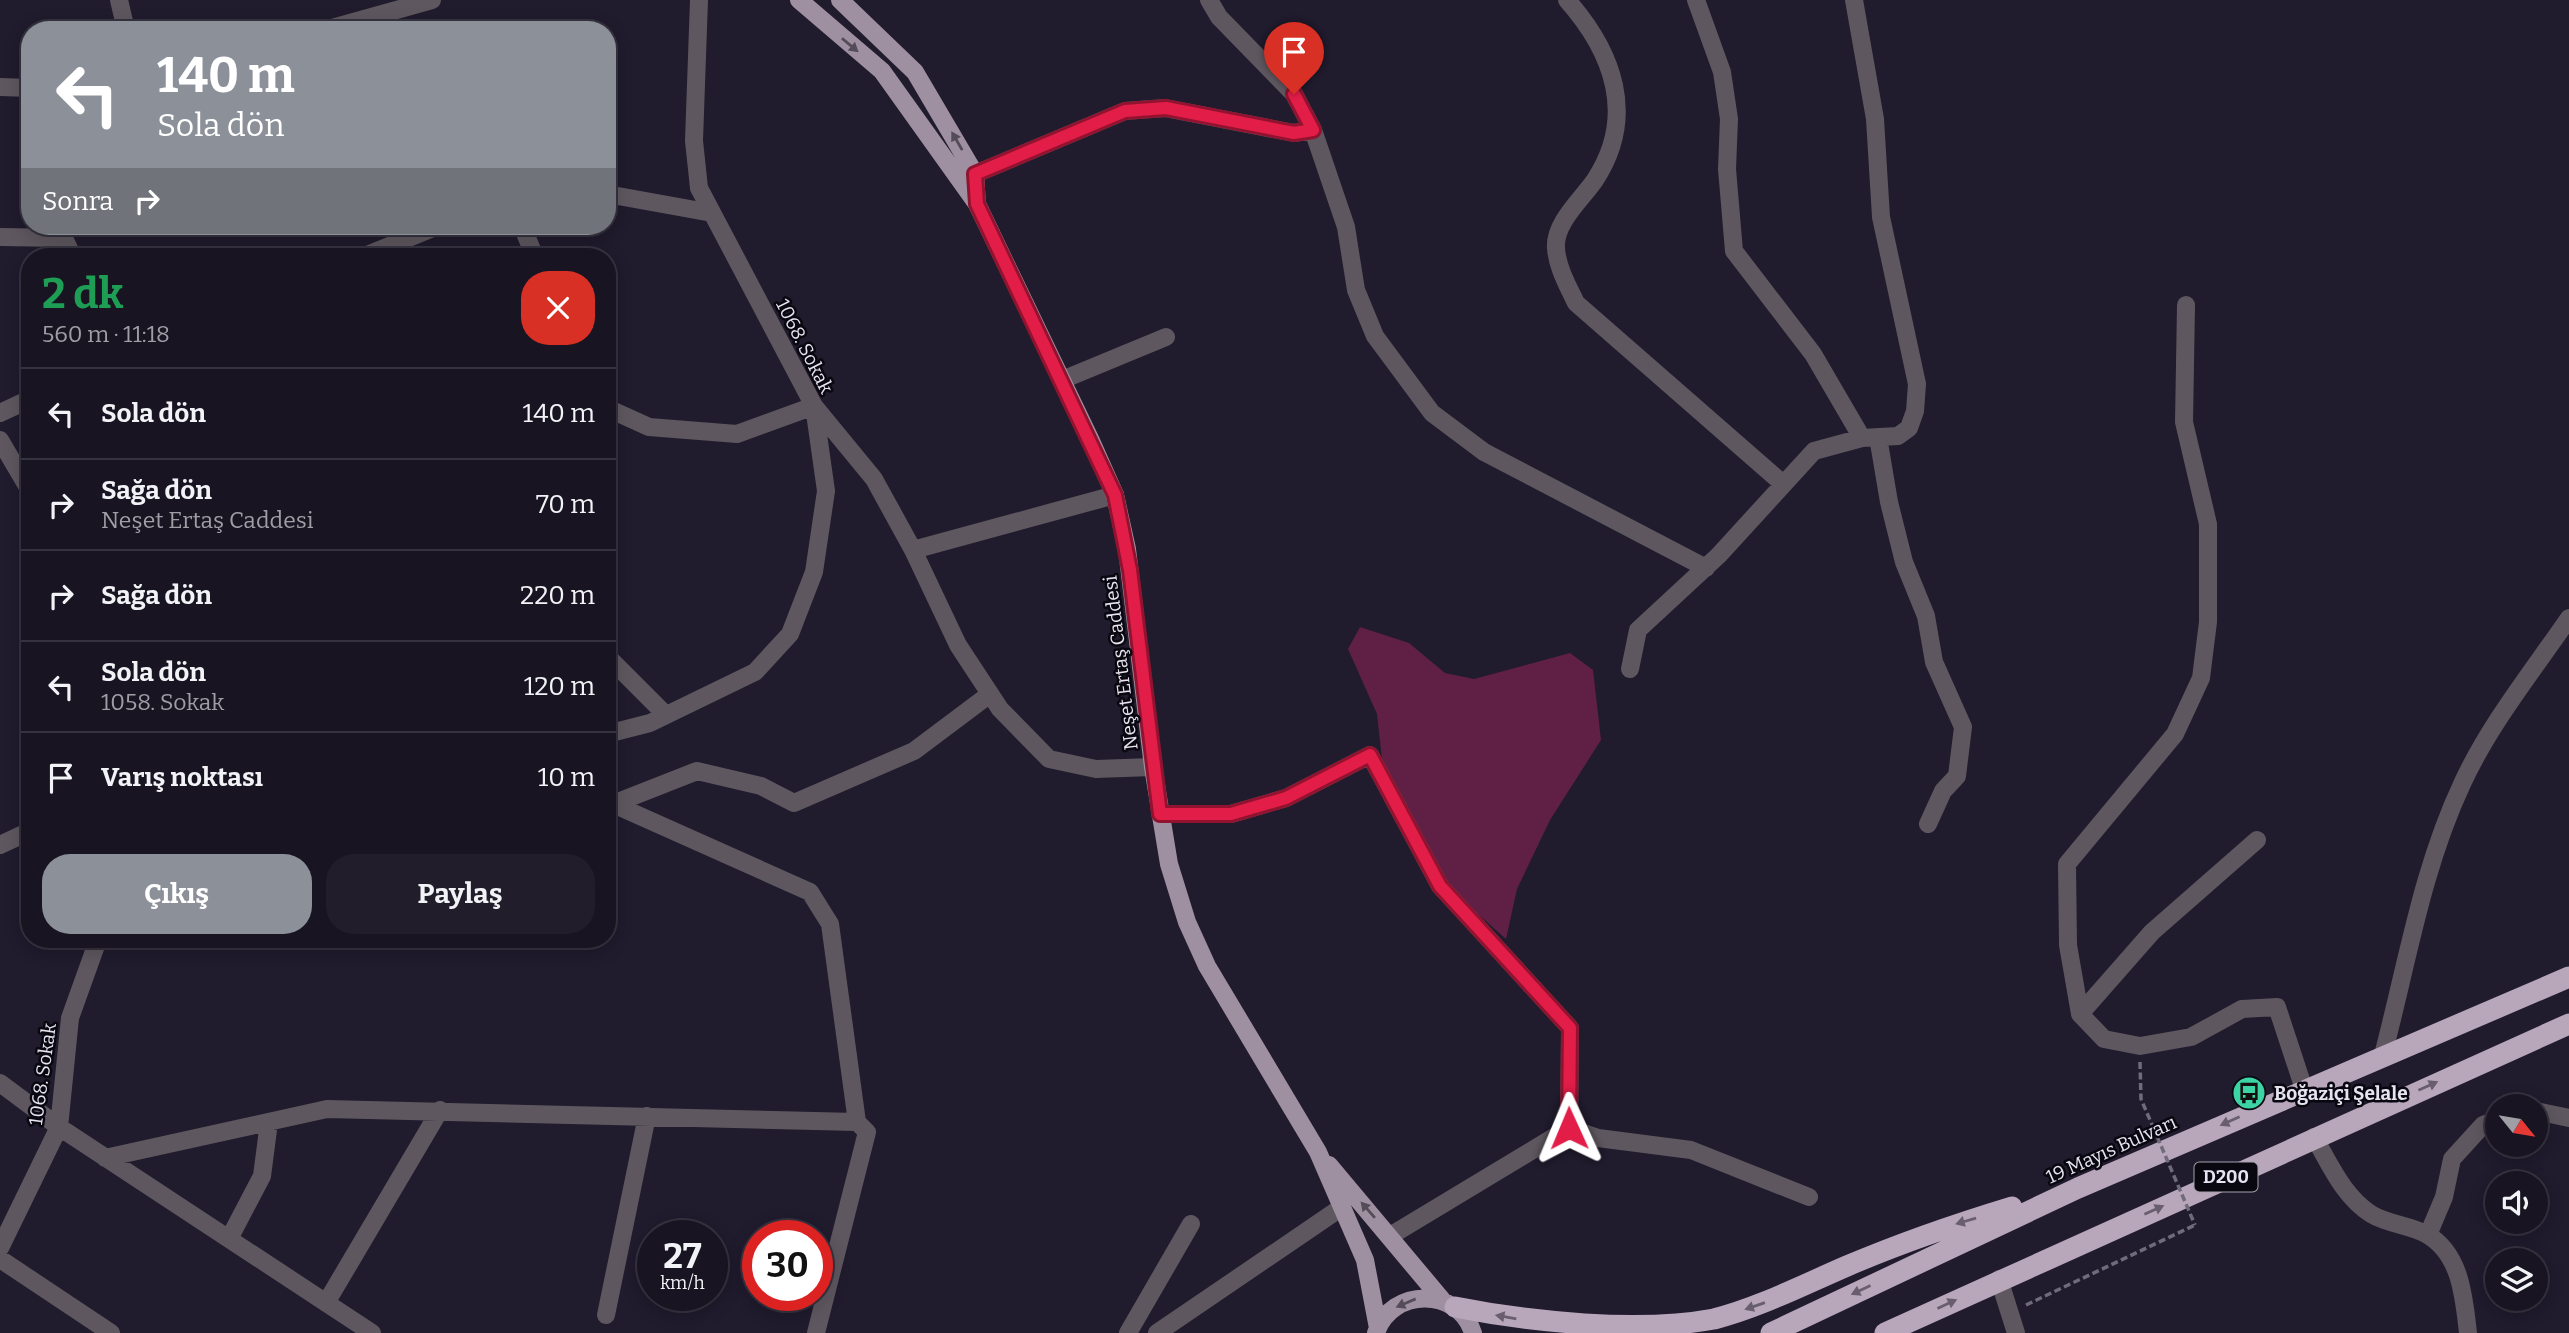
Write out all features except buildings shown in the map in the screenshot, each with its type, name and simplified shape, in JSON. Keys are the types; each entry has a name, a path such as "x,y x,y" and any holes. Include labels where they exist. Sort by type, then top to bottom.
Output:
{"highway":[{"name":"19 Mayıs Bulvarı","path":"2473,1016 2569,968"},
{"name":"19 Mayıs Bulvarı","path":"1771,1333 2078,1188 2569,977"},
{"name":"D200","path":"1885,1333 1999,1279 2569,1024"},
{"path":"1449,1304 1511,1318 1580,1324 1649,1326 1712,1320 1761,1304 1947,1226 2078,1188"}],"main road":[{"name":"Neşet Ertaş Caddesi","path":"799,0 881,71 977,204 1115,495 1131,574 1160,814 1169,864 1187,922 1206,966 1318,1152 1365,1260 1377,1330"},
{"name":"Neşet Ertaş Caddesi","path":"840,0 915,72 975,174 977,204"},
{"name":"Neşet Ertaş Caddesi","path":"1318,1152 1449,1304 1465,1316 1473,1333"},
{"path":"1377,1330 1398,1305 1413,1299 1449,1304"}],"street":[{"path":"119,0 124,21"},
{"path":"357,21 432,0"},
{"name":"1068. Sokak","path":"616,732 650,723 755,672 790,634 814,572 827,491 814,406 699,188 694,141 699,0"},
{"path":"1209,0 1219,17 1294,94 1313,130 1346,227 1356,290 1375,336 1432,414 1484,452 1706,568"},
{"path":"1567,0 1590,27 1612,70 1616,97 1615,134 1596,178 1563,223 1555,246 1563,275 1576,303 1782,483"},
{"path":"1696,0 1722,72 1726,95 1734,251 1813,355 1870,437 1903,562 1926,616 1934,662 1963,727 1957,776 1943,791 1928,824"},
{"path":"1630,668 1637,630 1706,568 1814,451 1870,437 1898,436 1909,428 1915,411 1917,384 1881,218 1875,119 1854,0"},
{"path":"0,88 21,88"},
{"path":"975,174 1125,111 1166,108 1294,133 1313,130"},
{"path":"616,196 712,213"},
{"path":"0,237 25,235"},
{"path":"384,248 416,235"},
{"path":"2186,305 2184,422 2208,524 2208,622 2201,678 2175,734 2067,864 2068,945 2080,1014 2104,1040 2140,1046 2191,1037 2242,1009 2277,1007 2304,1089"},
{"path":"1062,380 1166,337"},
{"path":"0,413 21,403"},
{"path":"616,412 649,427 737,434 814,406 874,479 913,550 958,645 1000,709 1049,759 1096,769 1153,767"},
{"path":"0,440 21,476"},
{"path":"913,550 1115,495"},
{"path":"2384,1055 2420,902 2461,785 2481,747 2569,618"},
{"path":"616,665 666,715"},
{"path":"616,801 697,771 761,786 794,803 914,751 990,694"},
{"path":"1160,814 1231,814 1286,798 1370,755 1440,886 1570,1028 1569,1128"},
{"path":"616,806 810,892 830,923 857,1122 867,1132 816,1333"},
{"path":"0,845 21,835"},
{"path":"2080,1014 2152,932 2256,840"},
{"name":"1068. Sokak","path":"0,1248 59,1127 70,1018 96,948"},
{"path":"0,1083 105,1158 372,1333"},
{"path":"105,1158 327,1109 857,1122"},
{"path":"326,1303 440,1110"},
{"path":"2548,1114 2569,1118"},
{"path":"606,1315 648,1116"},
{"path":"229,1239 262,1176 269,1122"},
{"path":"2428,1235 2444,1197 2452,1159 2485,1124"},
{"path":"1569,1128 1598,1138 1691,1150 1810,1197"},
{"path":"1390,1236 1569,1128"},
{"path":"2314,1137 2349,1196 2372,1215 2428,1235 2450,1254 2463,1292 2468,1333"},
{"path":"1157,1333 1342,1207"},
{"path":"1128,1333 1191,1224"},
{"path":"0,1259 110,1333"},
{"path":"1999,1279 2016,1333"}],"path":[{"path":"2010,1314 2195,1225 2141,1099 2140,1046"}],"shaded area":[{"path":"1360,627 1409,643 1445,673 1474,679 1570,653 1593,670 1601,740 1550,820 1517,889 1506,939 1453,892 1382,759 1377,714 1348,649"}],"place":[{"name":"Boğaziçi Şelale","path":"2249,1093"}],"route":[{"path":"1294,94 1313,130 1294,133 1166,108 1125,111 975,174 977,204 1115,495 1127,549 1136,611 1160,814 1231,814 1286,798 1370,755 1401,819 1440,886 1570,1028 1569,1128"}]}
